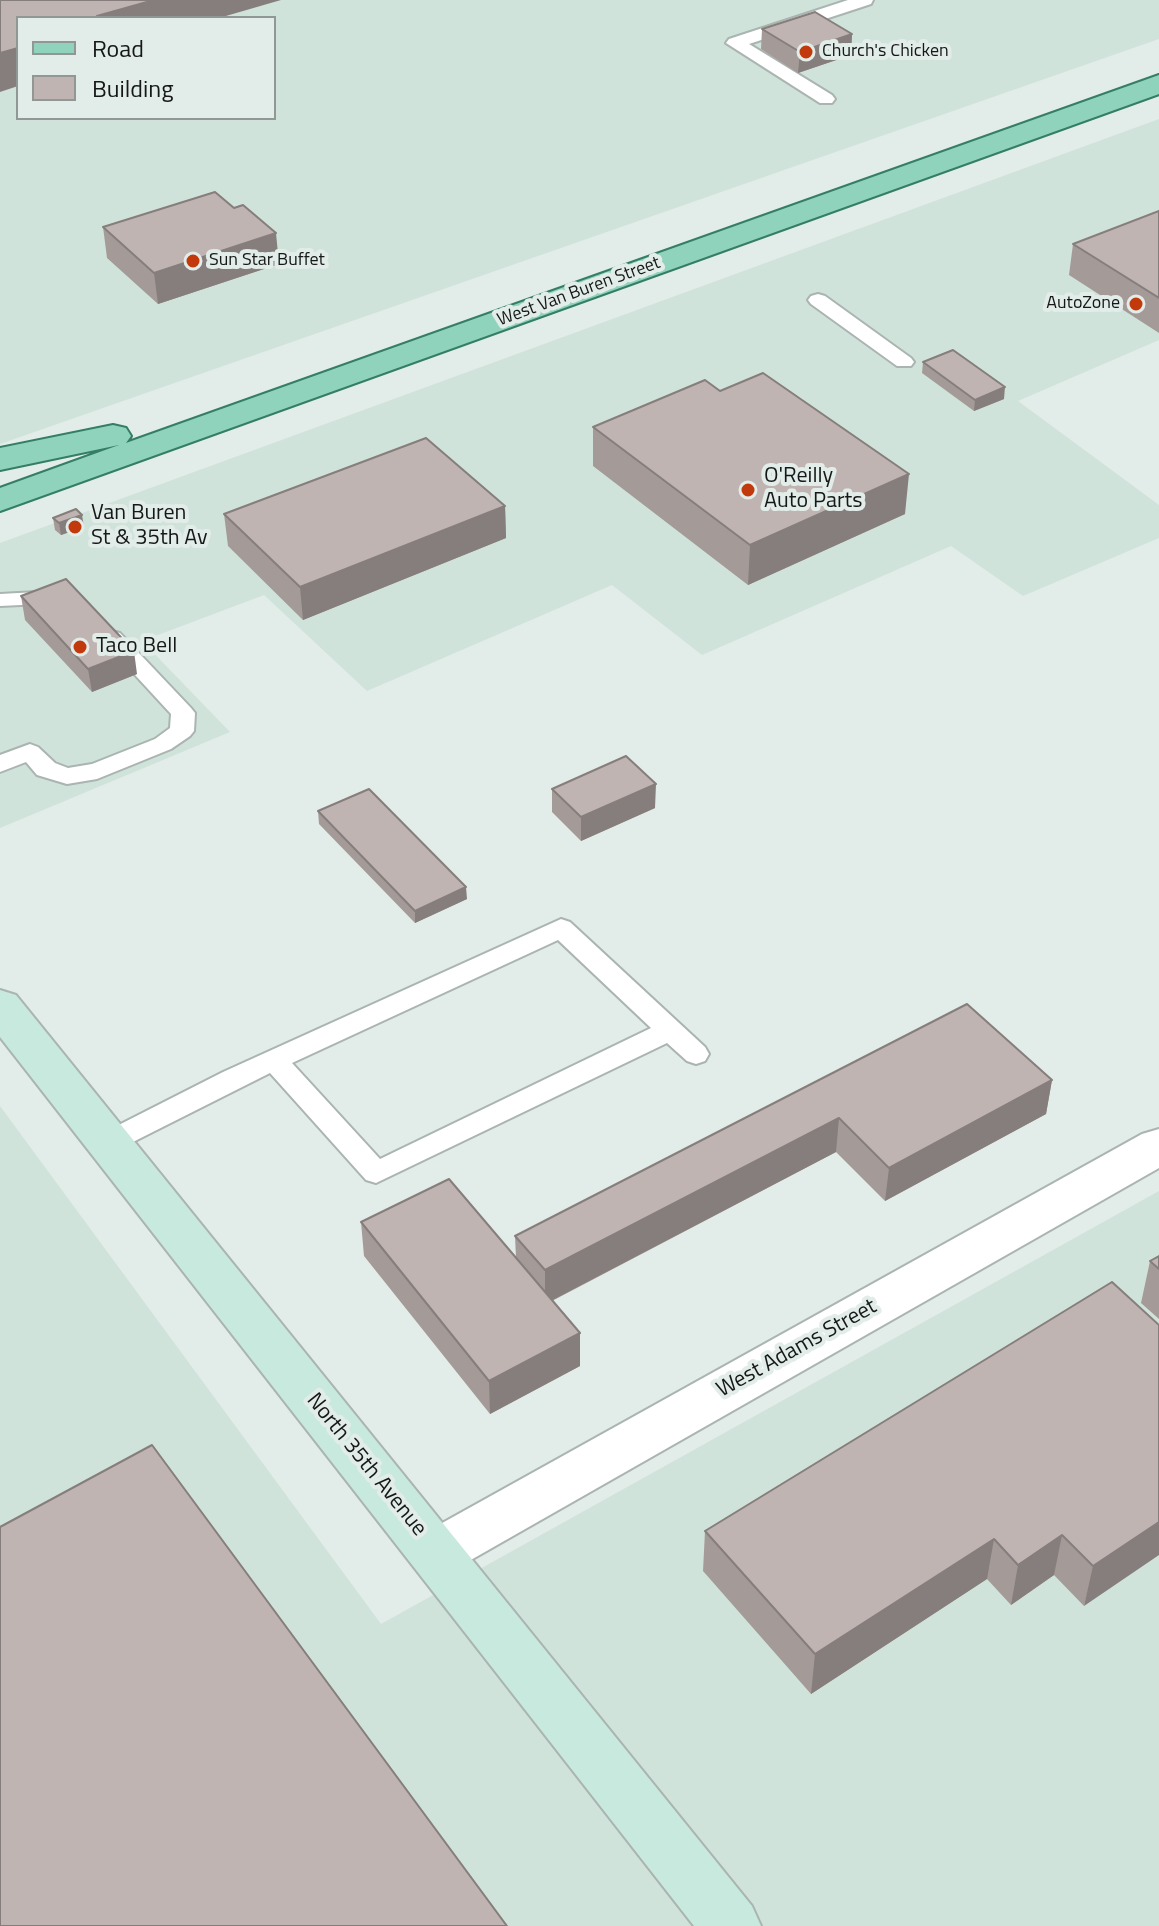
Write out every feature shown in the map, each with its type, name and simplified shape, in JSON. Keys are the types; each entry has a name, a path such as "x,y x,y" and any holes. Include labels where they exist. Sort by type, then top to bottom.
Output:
{"main road":[{"name":"West Van Buren Street","path":"0,500 1159,84"},
{"path":"0,459 265,405"},
{"name":"North 35th Avenue","path":"0,1006 731,1926"}],"street":[{"name":"West Adams Street","path":"436,1553 1159,1146"}],"lane":[{"path":"826,99 735,43 865,0"},
{"path":"818,300 904,362"},
{"path":"3,600 74,597"},
{"path":"0,764 30,752 46,769 67,776 110,766 163,744 182,731 183,713 95,620"},
{"path":"109,1142 274,1060 561,928 696,1054"},
{"path":"274,1060 376,1173 670,1030"}],"shaded area":[{"path":"0,0 1159,0 1159,39 0,444"},
{"path":"1159,119 1159,340 1018,401 1159,505 1159,538 1023,596 951,546 702,655 612,585 367,691 264,595 142,641 230,732 0,828 0,543"},
{"path":"0,1106 381,1624 1159,1191 1159,1926 0,1926"}],"building":[{"path":"0,0 154,0 97,16 16,16 16,49 0,53"},
{"path":"815,12 852,34 800,52 762,29"},
{"path":"215,192 234,208 243,205 276,233 154,273 103,227"},
{"path":"1159,211 1159,298 1073,244"},
{"path":"953,350 1005,387 975,400 923,362"},
{"path":"763,373 909,474 750,545 593,427 705,380 720,391"},
{"path":"426,438 505,506 300,587 224,514"},
{"path":"76,509 82,515 59,523 53,518"},
{"path":"66,579 134,651 88,669 21,596"},
{"path":"626,756 656,784 581,817 552,789"},
{"path":"369,789 466,887 415,911 318,811"},
{"path":"967,1004 1052,1080 889,1168 839,1118 545,1270 515,1236"},
{"path":"449,1179 580,1333 489,1381 361,1222"},
{"path":"1159,1256 1159,1269 1150,1261"},
{"path":"1112,1282 1159,1325 1159,1522 1093,1566 1062,1535 1018,1565 994,1539 815,1654 705,1531"},
{"path":"152,1445 507,1926 0,1926 0,1527"}],"place":[{"name":"Church's Chicken","path":"806,52"},
{"name":"Sun Star Buffet","path":"193,261"},
{"name":"AutoZone","path":"1136,304"},
{"name":"O'Reilly Auto Parts","path":"748,490"},
{"name":"Van Buren St & 35th Av","path":"75,527"},
{"name":"Taco Bell","path":"80,647"}]}
